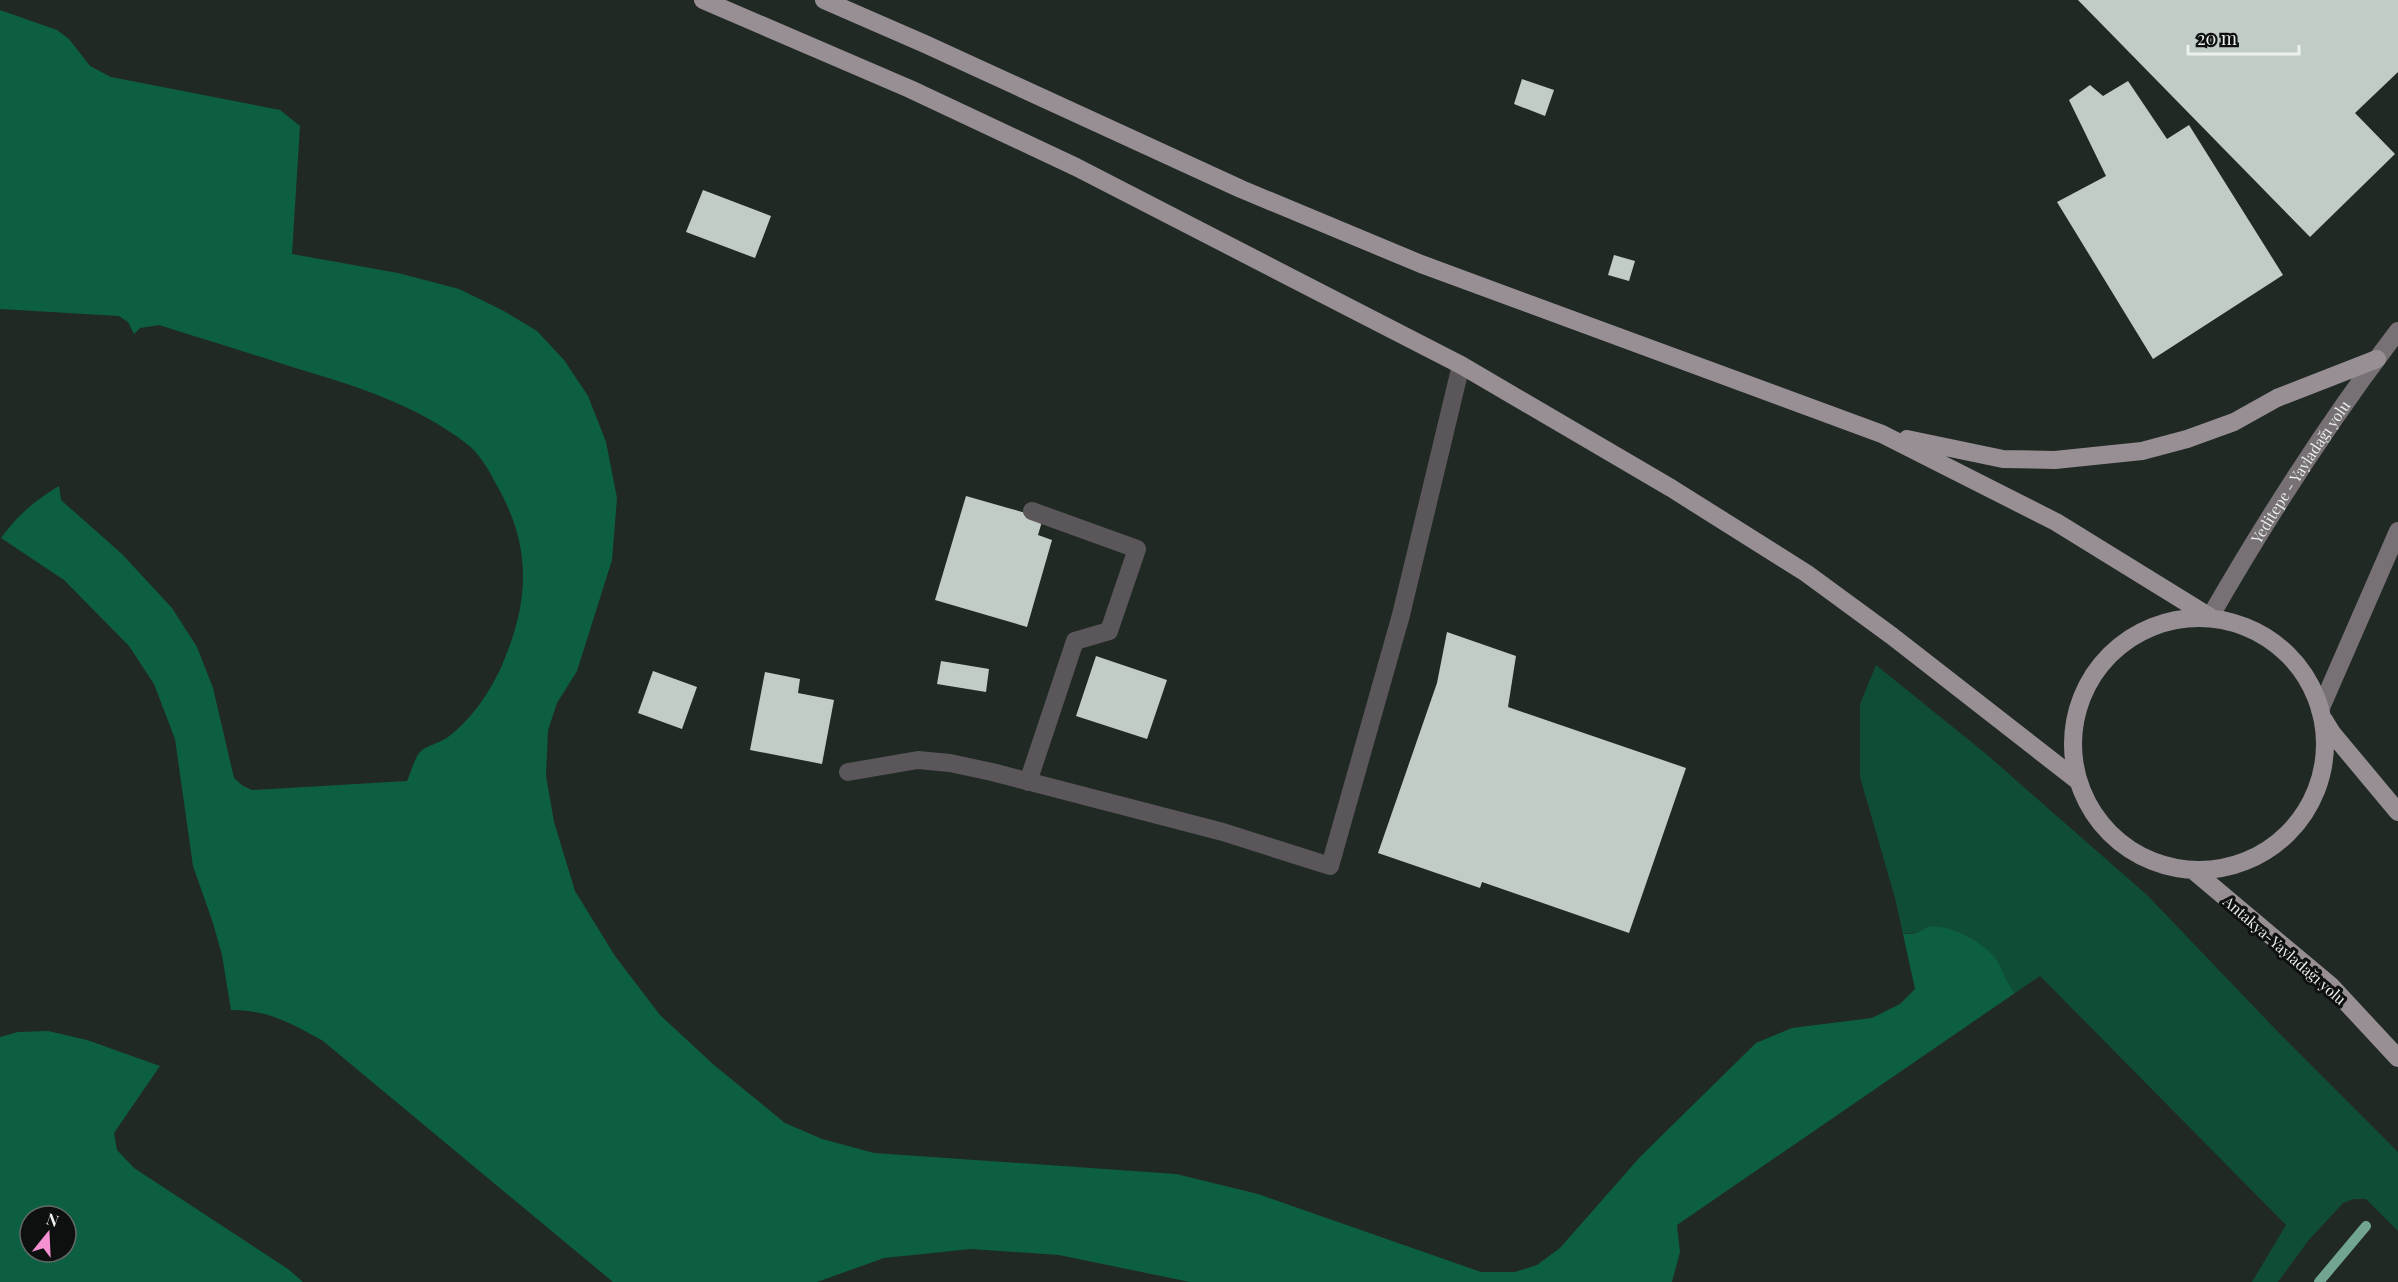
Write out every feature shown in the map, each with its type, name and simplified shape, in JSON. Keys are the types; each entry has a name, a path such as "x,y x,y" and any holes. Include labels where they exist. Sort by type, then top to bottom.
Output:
{"highway":[{"path":"703,0 910,89 1076,167 1461,365 1671,488 1806,573 1920,658 2078,782"},
{"path":"824,0 926,44 1241,189 1410,259 1882,434 2056,522 2210,617 2229,621 2263,634 2291,657 2312,686 2322,715 2332,733 2398,812"},
{"path":"1882,434 2003,459 2055,460 2142,451 2187,440 2234,422 2277,398 2376,359"},
{"path":"2210,617 2160,624 2130,637 2105,659 2086,686 2075,716 2072,749 2078,782 2095,817 2122,844 2156,863 2194,871 2232,867 2267,852 2296,827 2316,795 2326,758 2322,715"},
{"name":"Antakya-Yayladağı yolu","path":"2194,871 2331,986 2398,1058"}],"main road":[{"name":"Yeditepe - Yayladağı yolu","path":"2210,617 2265,523 2376,359 2398,331"},
{"path":"2322,715 2398,531"}],"street":[{"path":"848,772 918,760 950,763 1223,832 1330,866 1401,615 1461,365"},
{"path":"1028,782 1075,641 1109,631 1137,549 1032,511"}],"green space":[{"path":"0,10 57,30 69,39 90,66 111,77 280,110 300,126 292,254 398,273 459,289 504,311 537,331 564,360 588,396 606,442 617,498 612,560 577,671 557,703 548,730 546,776 554,822 575,891 615,956 660,1015 714,1065 785,1123 822,1139 874,1153 1176,1174 1258,1194 1481,1272 1515,1272 1537,1265 1560,1248 1640,1157 1756,1043 1792,1028 1872,1018 1900,1004 1915,989 1903,934 1919,932 1928,927 1937,927 1947,928 1967,936 1992,954 2015,993 1677,1225 1680,1252 1672,1282 1190,1282 1059,1255 971,1249 884,1258 817,1282 613,1282 323,1041 290,1023 268,1015 231,1010 222,955 193,866 175,739 154,684 129,646 64,580 1,538 27,509 59,486 61,500 122,554 172,608 197,647 213,688 234,778 243,786 252,790 407,781 420,752 448,737 480,704 502,665 511,641 522,596 523,573 516,529 508,507 487,468 471,448 426,417 382,397 159,325 140,328 134,334 128,322 119,316 0,309"},
{"path":"1876,665 1985,753 2147,895 2280,1034 2398,1152 2398,1231 2366,1199 2354,1199 2343,1203 2308,1241 2278,1282 2252,1282 2286,1225 2040,976 2015,993 2006,984 1921,932 1903,934 1860,777 1860,704"},
{"path":"48,1031 87,1040 160,1066 114,1133 117,1150 134,1168 288,1269 303,1282 0,1282 0,1037 18,1032"}],"building":[{"path":"2078,0 2398,0 2398,72 2355,113 2395,154 2310,237"},
{"path":"1522,79 1554,90 1545,116 1514,104"},
{"path":"2128,81 2167,139 2189,125 2283,275 2153,359 2057,202 2106,176 2069,100 2090,85 2103,96"},
{"path":"703,190 771,216 755,258 686,232"},
{"path":"1614,255 1635,261 1629,281 1608,275"},
{"path":"966,496 1043,518 1038,535 1052,540 1027,627 935,600"},
{"path":"1447,632 1516,656 1508,707 1686,768 1629,933 1482,882 1480,888 1378,853 1437,683"},
{"path":"1096,656 1167,680 1147,739 1076,716"},
{"path":"941,661 989,669 986,692 937,684"},
{"path":"653,671 697,687 682,729 638,713"},
{"path":"765,672 800,679 798,693 834,700 822,764 750,750"}],"waterway":[{"path":"2319,1282 2366,1226"}]}
